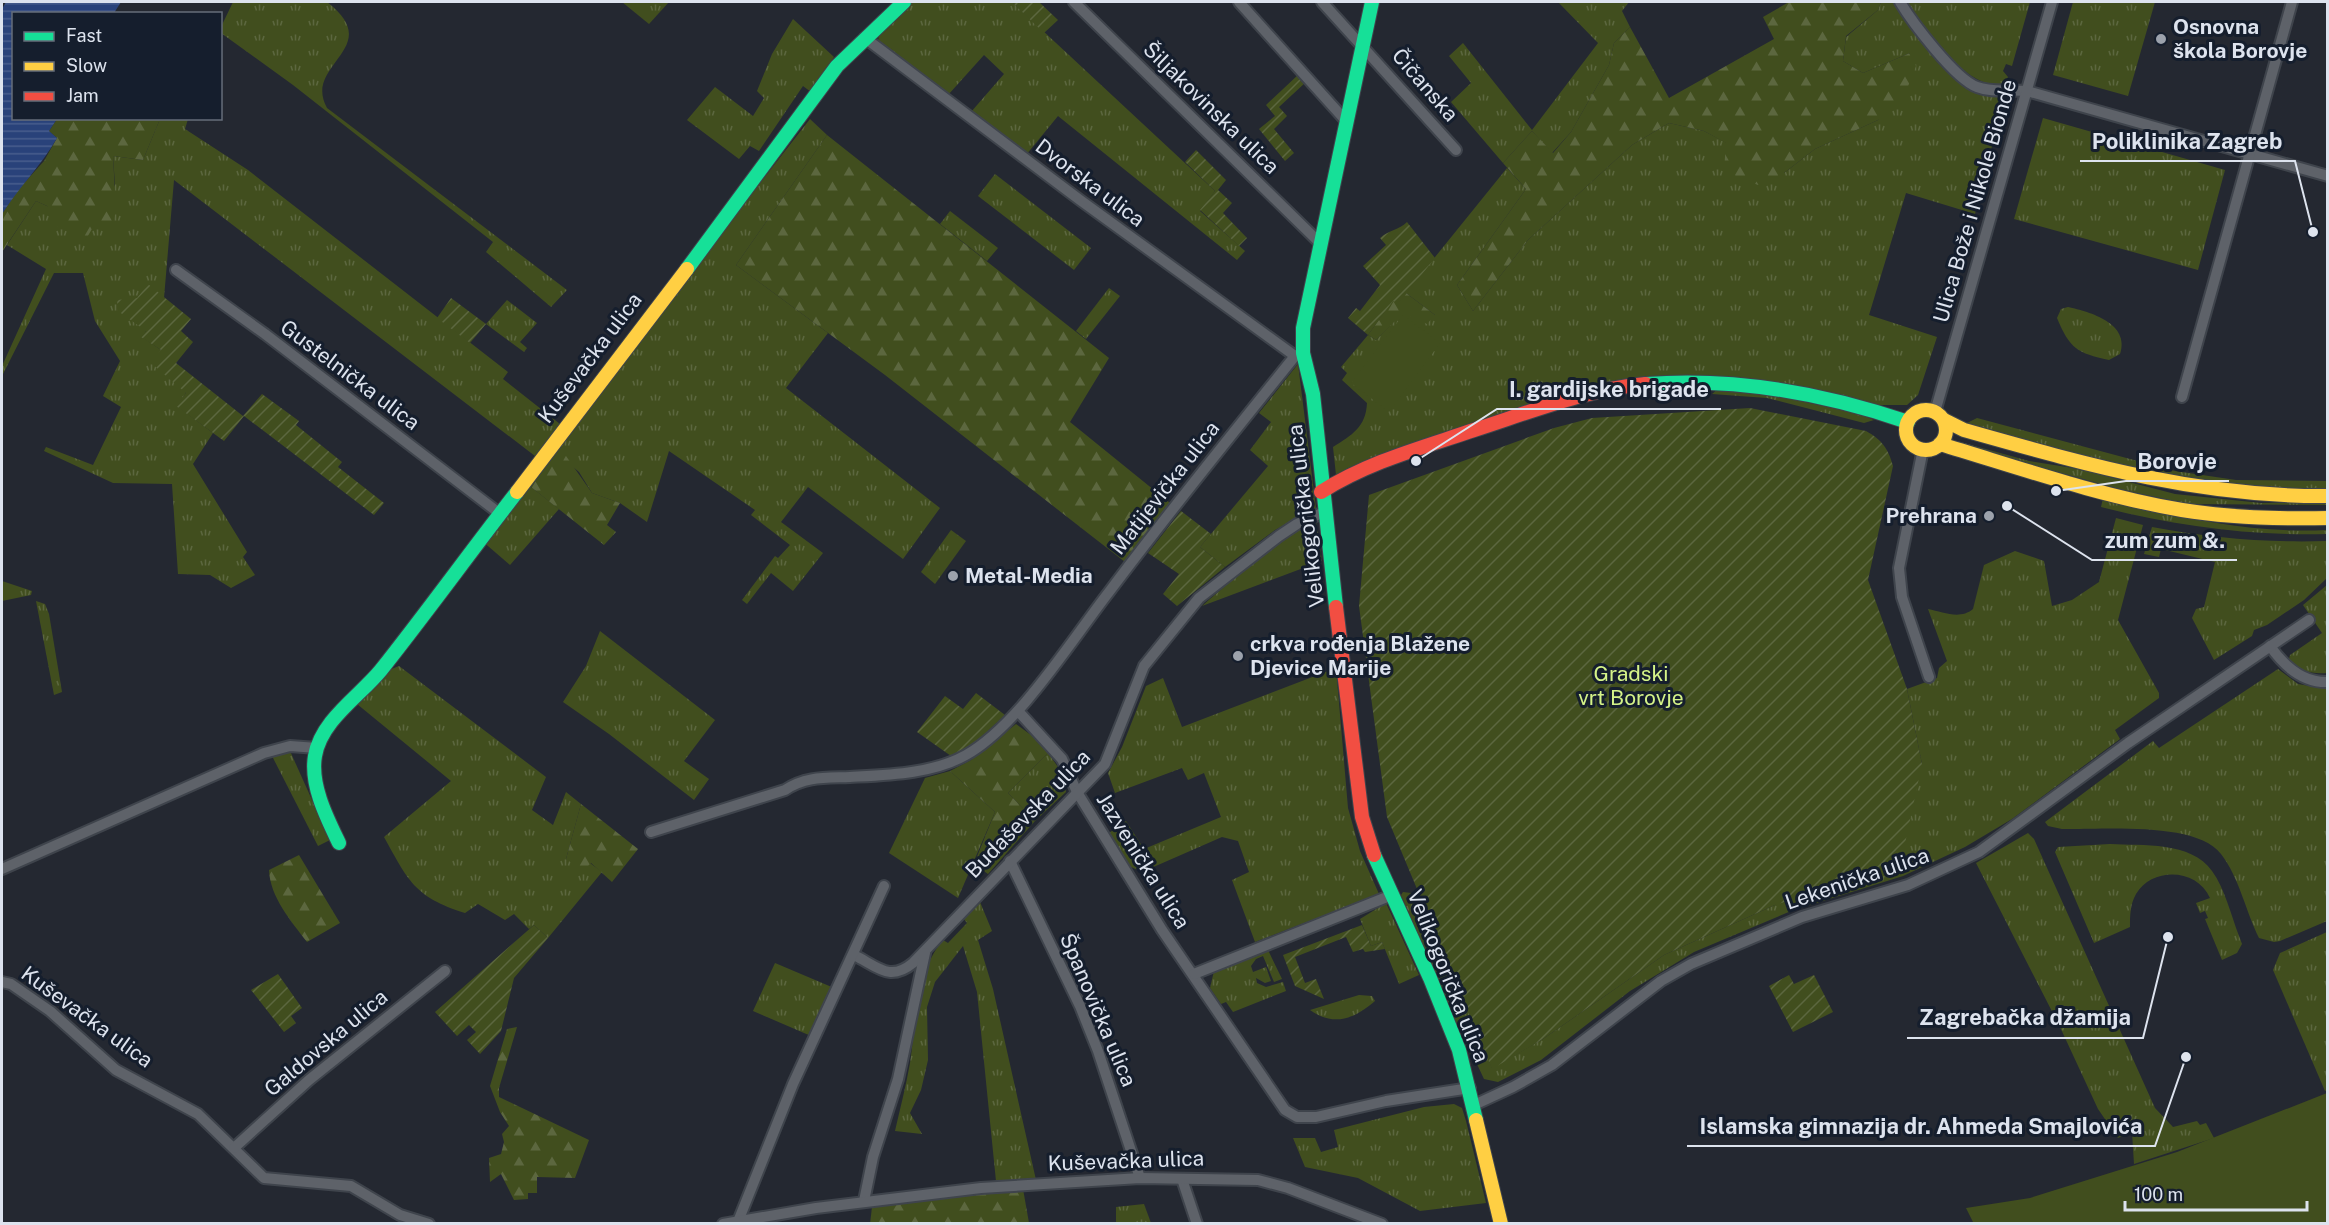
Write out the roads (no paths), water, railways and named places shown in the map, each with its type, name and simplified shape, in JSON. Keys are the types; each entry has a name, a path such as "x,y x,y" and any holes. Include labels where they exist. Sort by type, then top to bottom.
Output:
{"street":[{"name":"Kuševačka ulica","path":"317,748 339,717 379,672 750,187 832,72 904,2"},
{"name":"Šiljakovinska ulica","path":"1074,2 1320,243"},
{"path":"1239,2 1347,122"},
{"name":"Čičanska","path":"1322,2 1363,47 1370,51 1456,150"},
{"name":"Velikogorička ulica","path":"1372,2 1304,318 1299,354 1313,394 1321,492 1342,644 1360,806 1369,844 1450,1027 1470,1088 1501,1224"},
{"path":"1900,2 1930,42 1969,83 1995,90 2009,88 2027,91 2328,176"},
{"name":"Ulica Bože i Nikole Bionde","path":"1939,416 2052,2"},
{"path":"2182,397 2292,2"},
{"name":"Dvorska ulica","path":"865,38 1080,200 1299,354"},
{"name":"Gustelnička ulica","path":"176,270 265,334 499,513"},
{"name":"Matijevička ulica","path":"651,832 785,790 800,781 909,772 953,761 979,747 1018,711 1155,531 1299,354"},
{"path":"1321,492 1351,474 1439,442 1570,401 1638,385 1708,383 1768,388 1831,401 1908,422"},
{"path":"1908,422 1922,410 1939,416 1964,430 2185,488 2265,497 2328,496"},
{"path":"1939,416 1946,433 1940,444"},
{"path":"1908,422 1909,439 1923,449"},
{"path":"1923,449 1940,444 2064,482 2182,510 2256,518 2328,518"},
{"path":"1923,449 1899,568 1902,597 1929,677"},
{"name":"Budaševska ulica","path":"854,955 897,973 926,950 1105,764 1144,666 1199,598 1270,542 1297,524 1324,512"},
{"name":"Lekenička ulica","path":"1474,1105 1513,1088 1552,1065 1661,981 1691,964 1802,917 1908,885 1979,852 2128,743 2309,620"},
{"path":"2270,646 2286,666 2307,680 2328,682"},
{"name":"Jazvenička ulica","path":"1018,711 1053,747 1070,774 1077,792 1162,930 1285,1110 1292,1116 1316,1117 1386,1101 1470,1088"},
{"path":"2,869 264,753 290,746 317,748 315,757 321,797 339,843"},
{"name":"Španovička ulica","path":"1010,861 1094,1042 1140,1178"},
{"path":"739,1219 793,1084 884,886"},
{"path":"1194,974 1392,895"},
{"path":"864,1201 873,1157 898,1079 926,950"},
{"name":"Galdovska ulica","path":"234,1148 309,1080 445,971"},
{"name":"Kuševačka ulica","path":"2,982 11,984 50,1011 116,1070 198,1114 264,1178 351,1186 400,1215 429,1224"},
{"name":"Kuševačka ulica","path":"723,1224 739,1219 864,1201 981,1188 1140,1178 1239,1179 1273,1184 1382,1224"},
{"path":"1182,1179 1197,1224"}],"water":[{"path":"6,2 121,2 115,12 12,12 12,120 56,120 49,131 57,138 2,214 2,9"}],"place":[{"name":"Osnovna škola Borovje","path":"2161,39"},
{"name":"Poliklinika Zagreb","path":"2313,232"},
{"name":"I. gardijske brigade","path":"1416,461"},
{"name":"Borovje","path":"2056,491"},
{"name":"zum zum &.","path":"2007,506"},
{"name":"Prehrana","path":"1989,516"},
{"name":"Metal-Media","path":"953,576"},
{"name":"crkva rođenja Blažene Djevice Marije","path":"1238,656"},
{"name":"Zagrebačka džamija","path":"2168,937"},
{"name":"Islamska gimnazija dr. Ahmeda Smajlovića","path":"2186,1057"}],"park label":[{"name":"Gradski vrt Borovje","path":"1631,686"}]}
